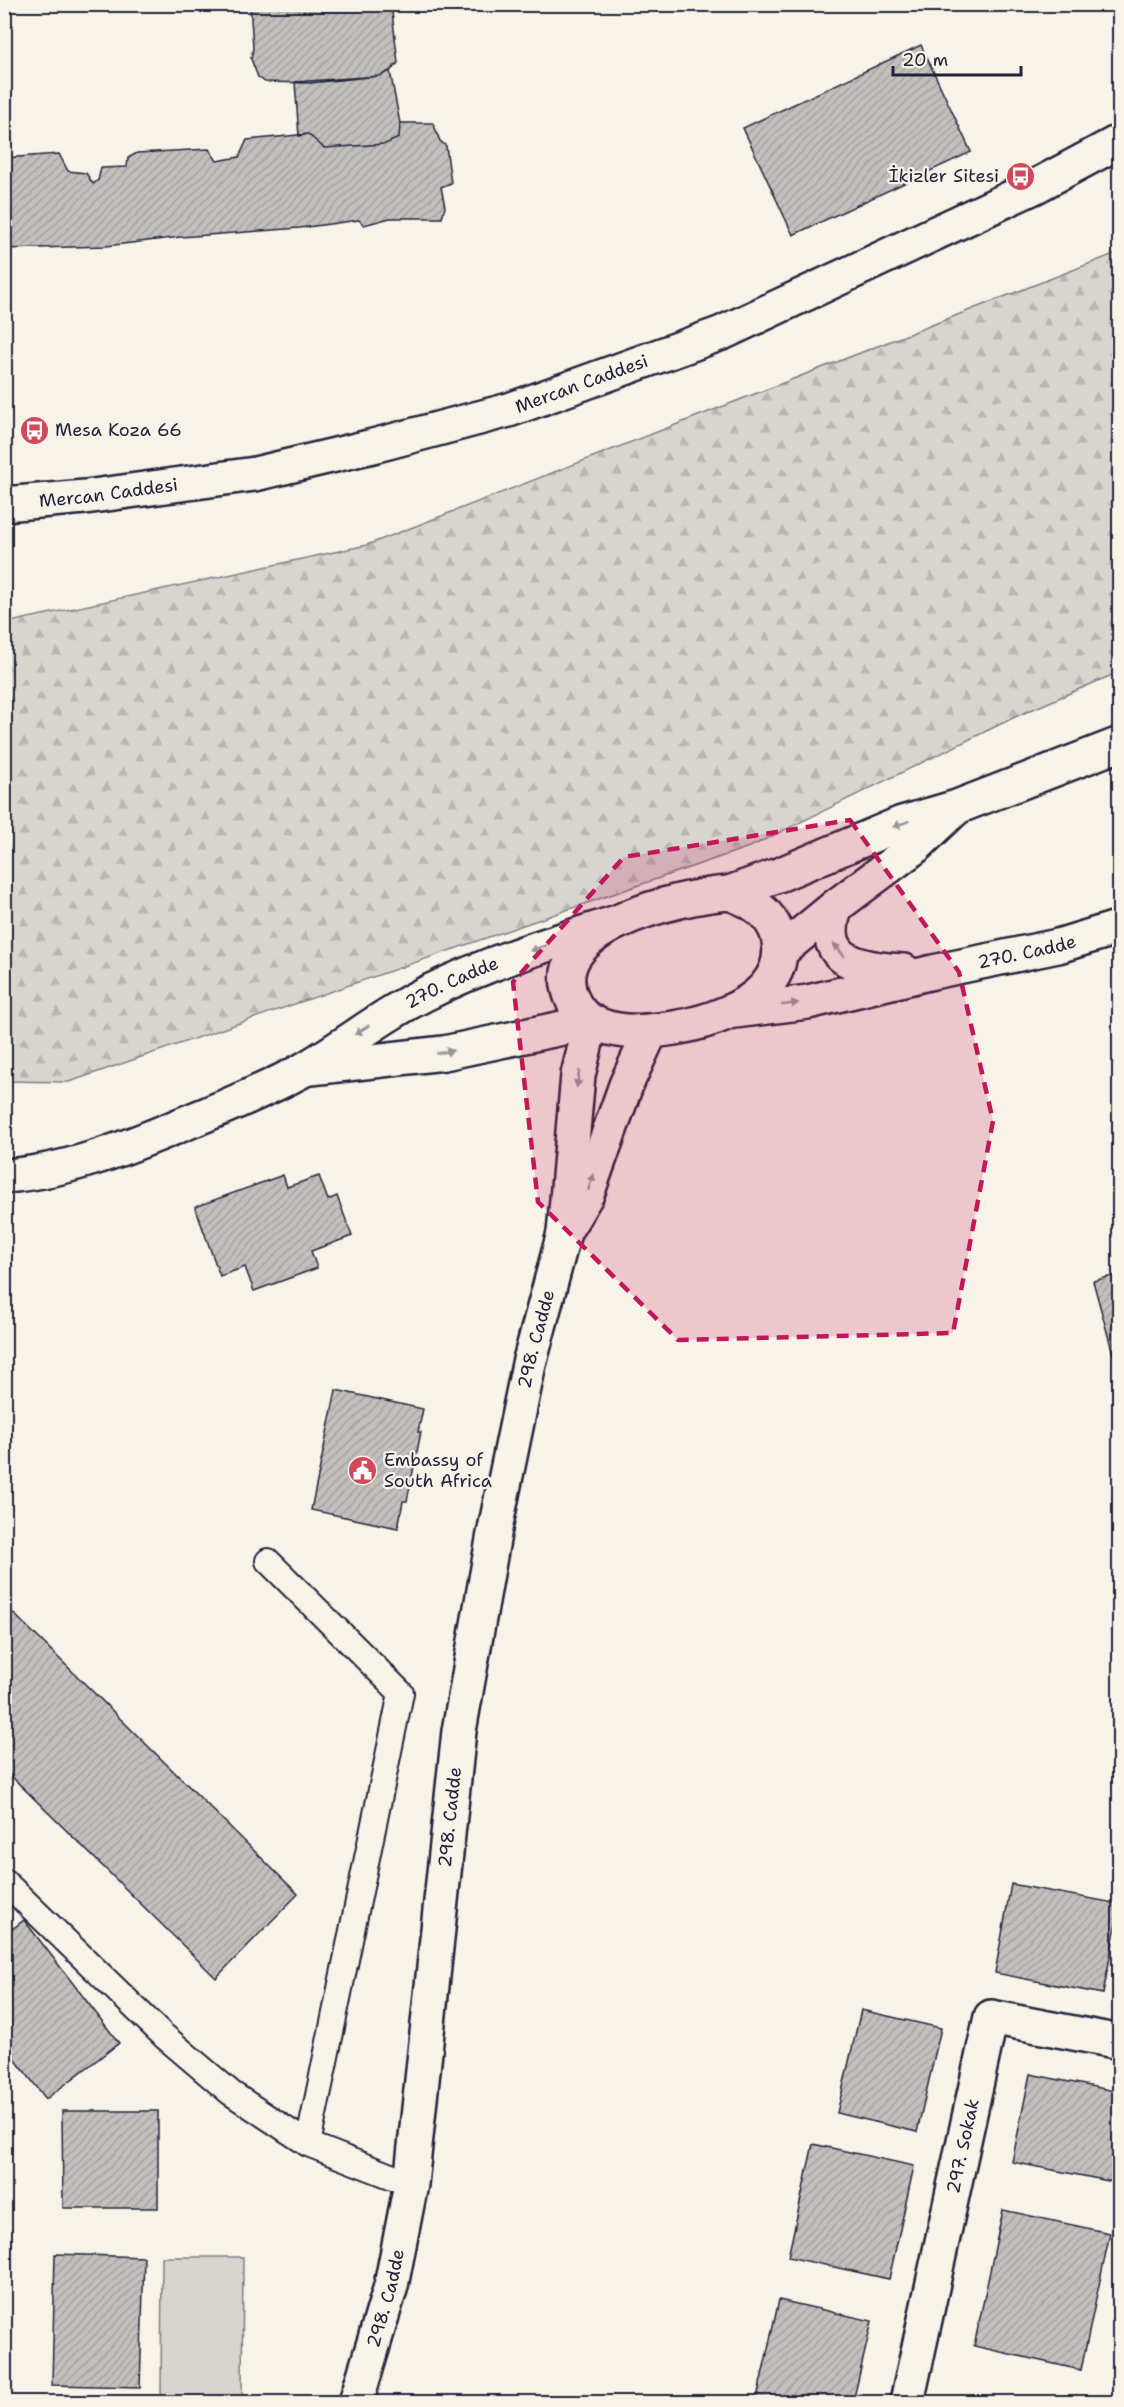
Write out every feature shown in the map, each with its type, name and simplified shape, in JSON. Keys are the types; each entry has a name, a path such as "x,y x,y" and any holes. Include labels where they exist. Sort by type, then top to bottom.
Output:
{"street":[{"name":"Mercan Caddesi","path":"4,504 84,497 255,474 509,410 722,333 1036,186 1119,141"},
{"name":"270. Cadde","path":"4,1176 30,1175 121,1150 237,1102 303,1069 383,1016 431,991 533,949 682,898 729,893 781,874 902,823 957,807 1119,744"},
{"path":"729,893 746,898 759,908 777,933 781,951 836,906 915,847 957,807"},
{"name":"270. Cadde","path":"836,906 830,922 831,936 834,946 852,964 865,968 933,972"},
{"name":"270. Cadde","path":"614,923 592,938 578,952 568,975 568,990 573,1003 591,1022 625,1031 651,1031 708,1020 732,1011 808,1002 933,972 1058,946 1119,927"},
{"name":"270. Cadde","path":"732,1011 766,987 779,964 781,951"},
{"name":"270. Cadde","path":"303,1069 444,1053 591,1022"},
{"path":"564,1233 578,1076 591,1022"},
{"path":"564,1233 587,1194 626,1085 651,1031"},
{"name":"298. Cadde","path":"356,2403 391,2286 411,2184 459,1731 494,1534 529,1365 564,1233"},
{"name":"297. Sokak","path":"907,2403 991,2017 1119,2042"}],"lane":[{"path":"268,1561 400,1693 308,2144"},
{"path":"4,1881 172,2043 231,2093 308,2144 411,2184"}],"highlighted area":[{"path":"850,820 959,972 993,1121 953,1333 678,1340 538,1202 513,982 624,857"}],"green space":[{"path":"1119,252 1119,672 1017,716 752,846 69,1082 5,1081 5,623 367,545"},
{"path":"162,2257 243,2257 242,2399 161,2398"}],"building":[{"path":"250,4 391,4 398,63 390,71 379,76 310,83 265,82 258,77 251,59 253,48"},
{"path":"921,45 971,152 793,235 743,128"},
{"path":"390,71 400,123 399,138 385,144 324,148 308,134 299,136 295,82 379,76"},
{"path":"400,123 433,123 440,141 446,146 451,183 441,187 445,207 442,218 390,218 364,225 359,220 300,228 181,237 106,246 4,249 4,158 59,154 68,171 86,173 93,184 98,180 101,168 127,167 128,158 137,153 209,149 217,161 239,157 247,140 308,134 324,148 385,144 399,138"},
{"path":"283,1175 287,1187 319,1176 328,1200 337,1196 352,1236 311,1251 317,1268 254,1291 245,1267 220,1276 195,1207"},
{"path":"1120,1274 1120,1360 1115,1361 1093,1281"},
{"path":"336,1390 423,1409 418,1432 421,1432 407,1501 403,1501 398,1528 311,1510"},
{"path":"4,1604 298,1894 216,1978 4,1769"},
{"path":"1011,1884 1120,1904 1103,1994 995,1973"},
{"path":"24,1920 119,2043 46,2099 4,2045 4,1935"},
{"path":"861,2010 941,2028 917,2132 837,2113"},
{"path":"1030,2074 1120,2092 1119,2183 1012,2162"},
{"path":"62,2111 158,2111 158,2208 63,2208"},
{"path":"813,2144 914,2166 889,2279 788,2257"},
{"path":"1003,2210 1110,2233 1081,2370 974,2346"},
{"path":"55,2254 144,2257 140,2387 52,2385"},
{"path":"779,2300 872,2321 853,2402 756,2402"}],"place":[{"name":"İkizler Sitesi","path":"1020,176"},
{"name":"Mesa Koza 66","path":"34,430"},
{"name":"Embassy of South Africa","path":"363,1470"}]}
